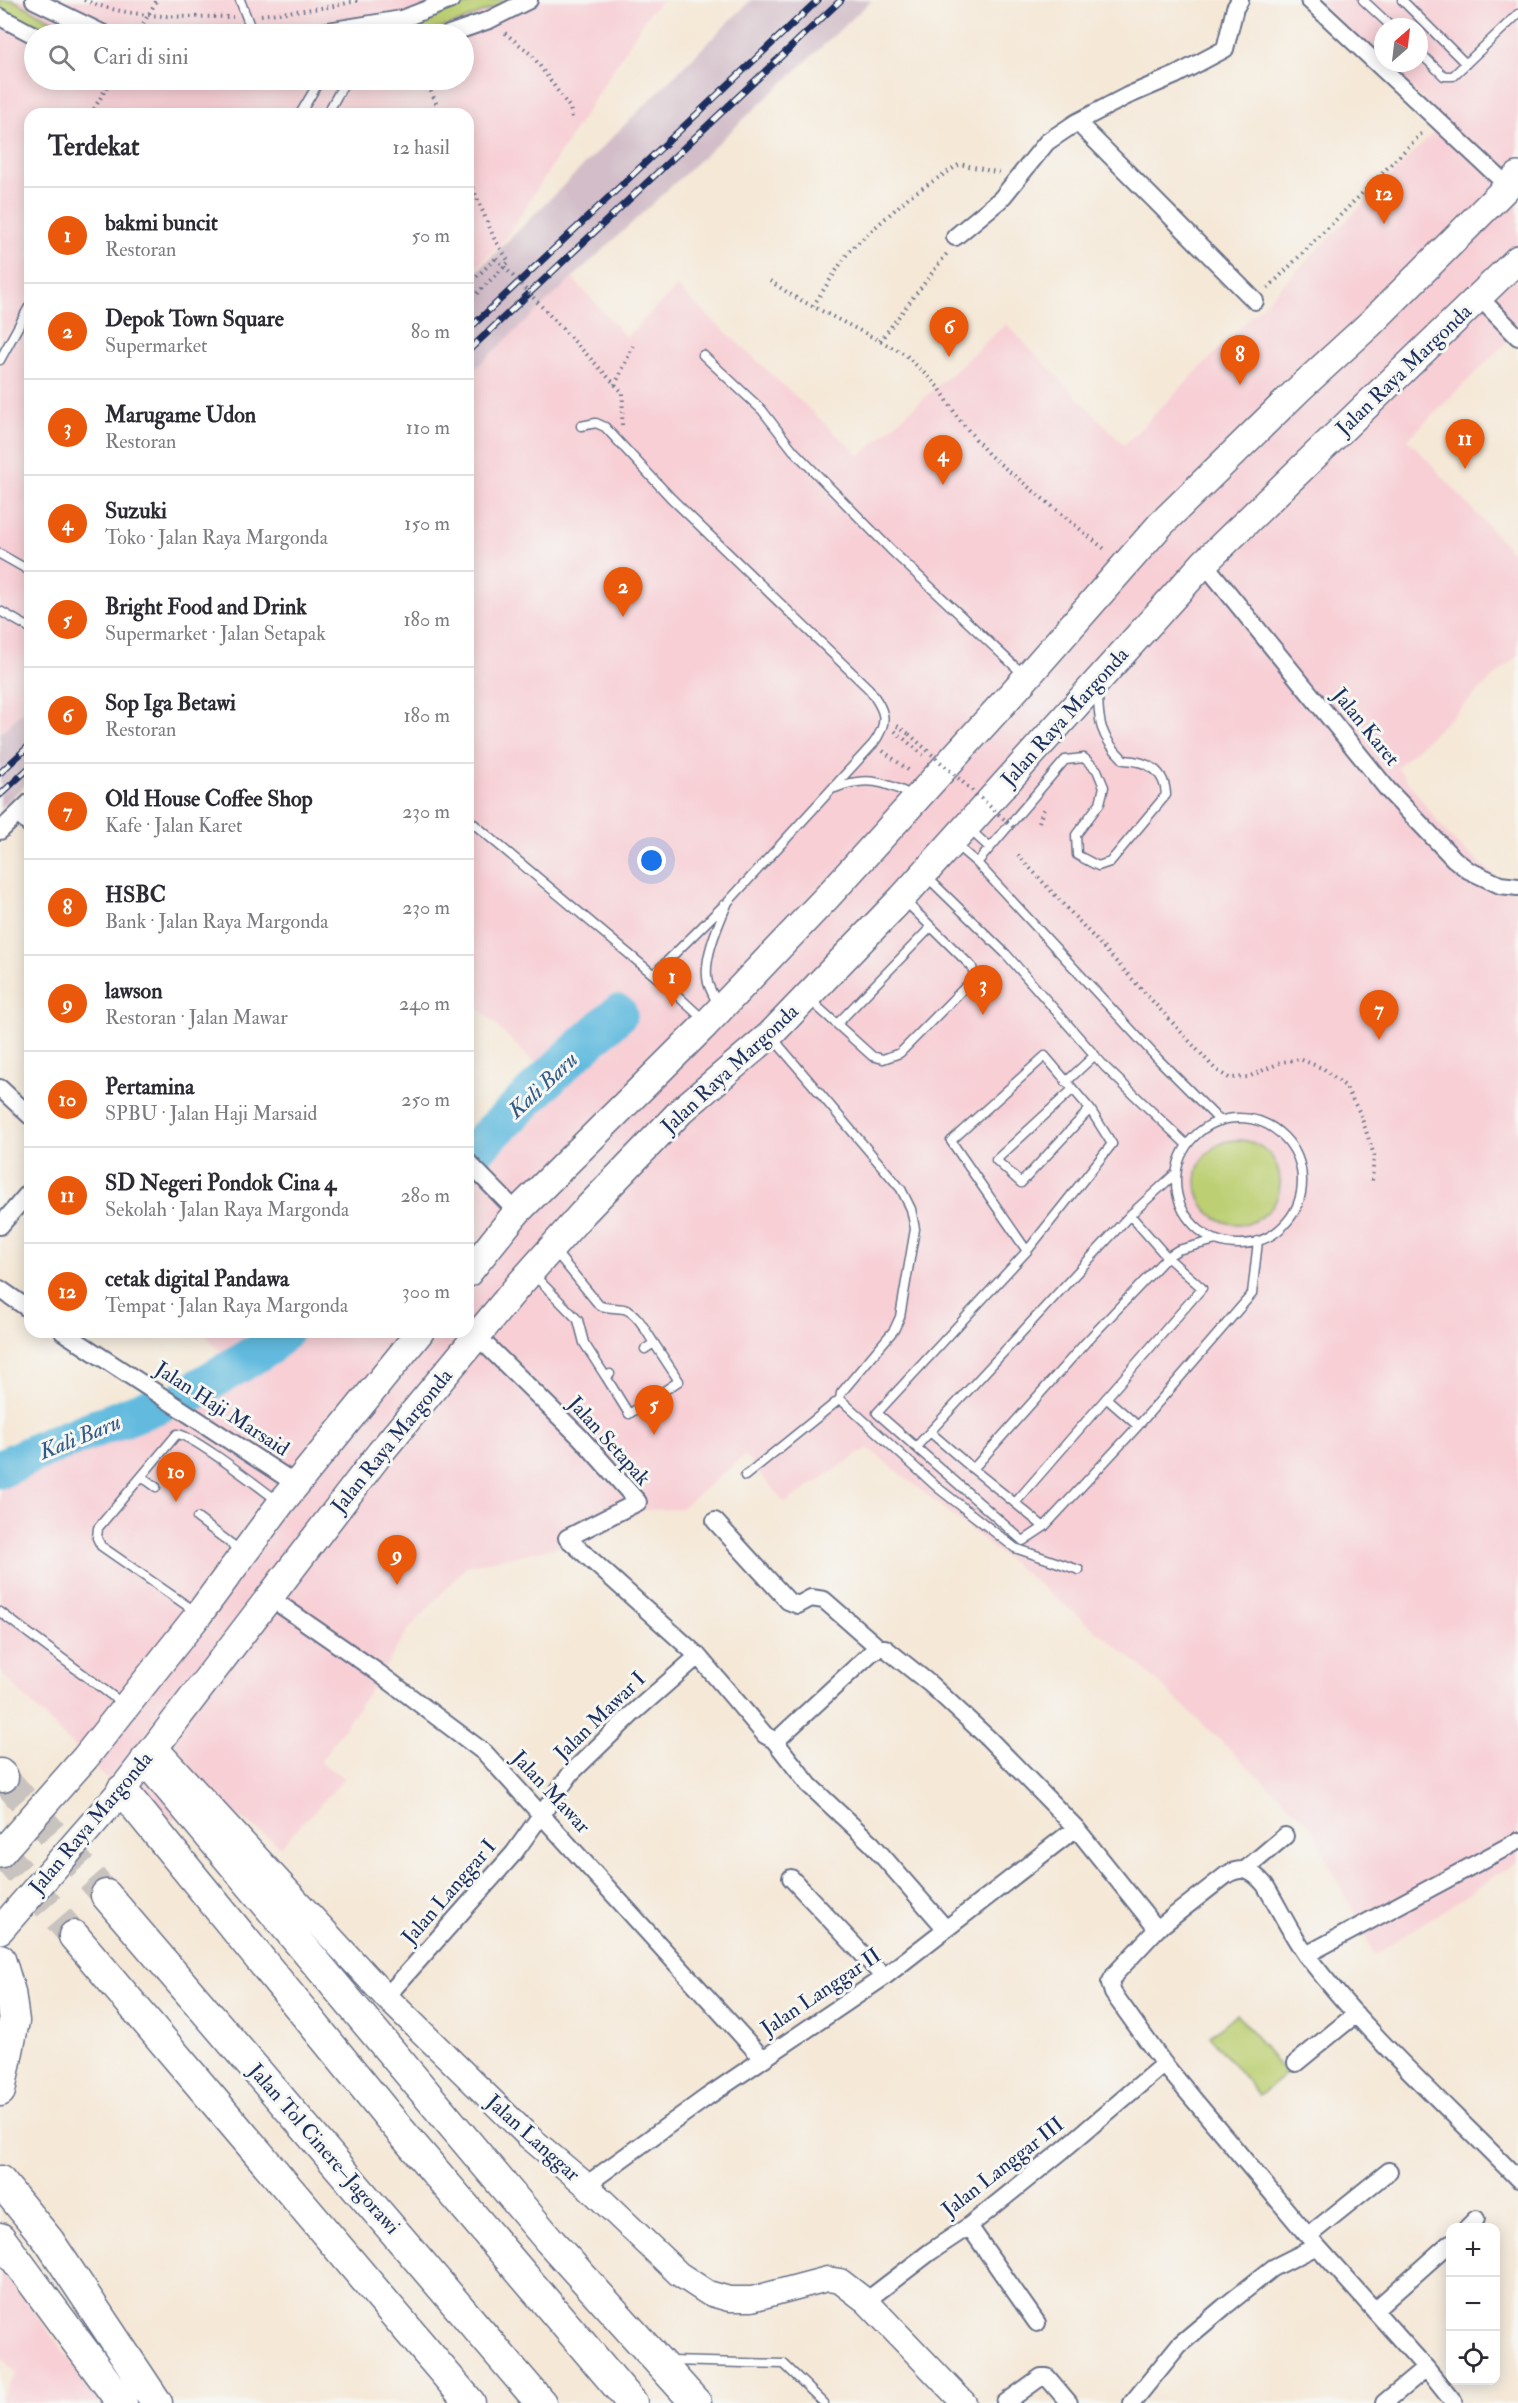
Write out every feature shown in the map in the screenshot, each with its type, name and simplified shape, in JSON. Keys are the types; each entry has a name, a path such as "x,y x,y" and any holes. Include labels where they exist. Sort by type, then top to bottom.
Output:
{"highway":[{"path":"150,1754 549,2240 696,2403"},
{"path":"122,1790 390,2118 632,2403"},
{"name":"Jalan Tol Cinere–Jagorawi","path":"106,1895 541,2403"},
{"path":"74,1936 470,2403"},
{"path":"0,1959 10,1992 14,2021 0,2091"},
{"path":"171,2050 451,2403"},
{"path":"0,2181 49,2241 157,2403"},
{"path":"0,2238 63,2320 122,2403"}],"main road":[{"path":"474,1266 517,1212 713,1016 828,896 1026,678 1124,564 1214,472 1370,324 1513,181"},
{"name":"Jalan Raya Margonda","path":"0,1930 122,1790 380,1453 531,1271 674,1119 696,1097 770,1035 902,898 1204,563 1518,259"},
{"path":"640,1088 674,1119"},
{"path":"0,1854 85,1758 199,1614 288,1493 415,1338"}],"street":[{"path":"34,0 83,24"},
{"path":"367,24 402,18 451,0"},
{"path":"474,25 528,0"},
{"path":"955,237 1001,199 1047,142 1127,96 1176,75 1225,49 1235,8 1240,0"},
{"path":"1309,0 1437,118 1513,181"},
{"path":"0,17 24,29"},
{"path":"1077,123 1255,301"},
{"path":"1479,297 1518,337"},
{"name":"Jalan Karet","path":"1204,563 1388,790 1454,859 1468,870 1500,885 1518,887"},
{"path":"0,831 24,815"},
{"path":"0,1088 24,1110"},
{"path":"474,1168 517,1212"},
{"path":"0,1226 24,1198"},
{"path":"0,1289 24,1306"},
{"name":"Jalan Setapak","path":"478,1337 580,1437 638,1502 567,1538 698,1656"},
{"name":"Jalan Haji Marsaid","path":"72,1338 171,1402 288,1493"},
{"path":"715,1521 788,1601 798,1605 811,1598 824,1600 879,1648"},
{"name":"Jalan Mawar","path":"269,1597 376,1671 485,1753 763,2059"},
{"path":"774,1740 778,1739 871,1653 879,1648 885,1648 947,1699 1076,1828 1157,1929"},
{"path":"698,1656 765,1735 774,1740 809,1785 872,1844 946,1929"},
{"name":"Jalan Mawar I","path":"541,1814 571,1773 632,1714 698,1656"},
{"name":"Jalan Langgar","path":"150,1754 386,1997 511,2120 586,2185 679,2274 708,2293 729,2300 752,2299 827,2279 840,2281 866,2301 964,2403"},
{"name":"Jalan Langgar I","path":"386,1997 501,1868 541,1814"},
{"name":"Jalan Langgar II","path":"586,2185 763,2059 884,1977 1076,1828"},
{"path":"1246,1869 1285,1836"},
{"path":"1306,1955 1518,1841"},
{"path":"1454,2403 1426,2368 1313,2241 1164,2064 1113,1993 1110,1983 1114,1974 1157,1929 1226,1875 1236,1869 1246,1869 1256,1875 1264,1885 1306,1955 1356,2014 1426,2089 1518,2179"},
{"path":"791,1878 884,1977"},
{"path":"1296,2063 1356,2014"},
{"name":"Jalan Langgar III","path":"866,2301 930,2252 969,2226 1164,2064"},
{"path":"1132,2403 1179,2345 1273,2268 1313,2241 1389,2171"},
{"path":"969,2226 1037,2323"},
{"path":"1375,2310 1446,2247"},
{"path":"1384,2403 1426,2368"},
{"path":"1005,2403 1041,2377 1047,2377 1069,2403"}],"lane":[{"path":"240,0 249,24"},
{"path":"1363,0 1382,18"},
{"path":"1402,0 1466,64"},
{"path":"1428,61 1444,76 1453,76 1518,14"},
{"path":"304,108 314,90"},
{"path":"330,108 340,90"},
{"path":"0,360 24,316"},
{"path":"703,355 762,410 793,450 891,550 1026,678"},
{"path":"581,426 596,423 605,427 671,498 869,689 884,712 884,723 873,744 728,902 654,974"},
{"path":"0,554 24,568"},
{"path":"0,611 24,625"},
{"path":"977,863 1065,760 1084,758 1096,770 1104,786 1101,803 1076,835 1077,855 1098,866 1110,862 1167,795 1166,783 1155,771 1142,761 1124,760 1109,745 1098,716 1098,680"},
{"path":"831,789 853,781 884,782 917,798"},
{"path":"474,824 654,974 713,1016"},
{"path":"960,835 990,848"},
{"path":"960,835 977,863 1158,1059 1220,1120"},
{"path":"924,874 1006,954 1095,1055 1187,1145"},
{"path":"807,997 872,1056 883,1059 900,1053 970,981 974,975 972,967 902,898"},
{"path":"713,1016 708,970 717,928 728,902"},
{"path":"837,1024 931,927"},
{"path":"745,1476 840,1399 841,1393 894,1330 900,1317 915,1229 912,1209 901,1189 770,1035"},
{"path":"1066,1082 1095,1055"},
{"path":"1027,1251 951,1142 1046,1056 1090,1109 1112,1144 1027,1251 877,1413 1023,1541 1044,1527 1138,1426 1252,1294 1258,1241"},
{"path":"1072,1090 996,1160 1021,1183 1090,1109"},
{"path":"1242,1118 1263,1123 1282,1135 1295,1152 1302,1173 1301,1195 1292,1216 1278,1231 1258,1241 1237,1244 1216,1240 1199,1229 1185,1214 1177,1194 1178,1163 1187,1145 1200,1131 1220,1120 1242,1118"},
{"path":"916,1447 1130,1215 1176,1173"},
{"path":"1015,1503 1202,1288 1167,1257 1130,1215"},
{"path":"973,1469 1086,1342 1167,1257 1178,1250 1216,1240"},
{"path":"531,1271 578,1320 584,1343 608,1375 629,1414 679,1381 636,1317 627,1310 604,1308 599,1305 552,1248"},
{"path":"645,1349 654,1343"},
{"path":"1106,1398 1138,1426"},
{"path":"840,1399 938,1488 1015,1548 1079,1570"},
{"path":"930,1432 1044,1527"},
{"path":"199,1614 101,1546 97,1538 98,1528 177,1434 183,1434 288,1493"},
{"path":"142,1476 156,1487"},
{"path":"197,1518 244,1553"},
{"path":"0,1612 126,1706"},
{"path":"658,2361 784,2364 824,2403"}],"path":[{"path":"84,0 106,9 131,14 247,17 328,7 361,0"},
{"path":"143,24 157,0"},
{"path":"489,20 532,55 570,108 572,118"},
{"path":"95,108 105,90"},
{"path":"430,90 438,108"},
{"path":"1255,301 1437,118"},
{"path":"813,306 849,251 910,196 960,164 1018,178"},
{"path":"474,191 494,238 509,262 474,296"},
{"path":"880,341 950,249 955,237"},
{"path":"474,279 496,258 623,393 623,424"},
{"path":"771,281 813,306 905,354 940,389 958,418 990,455 1124,564"},
{"path":"615,385 633,346"},
{"path":"873,744 911,772 925,756 893,730 898,725 1014,828"},
{"path":"1018,855 1215,1069 1229,1078 1248,1077 1282,1062 1300,1059 1324,1068 1345,1086 1360,1113 1374,1155 1372,1181"}],"shaded area":[{"path":"0,0 663,0 649,13 506,238 474,270 474,108 24,108 24,732 0,757"},
{"path":"751,0 872,0 474,369 474,274"},
{"path":"1316,0 1518,0 1518,331 1408,439 1518,559 1518,655 1397,767 1449,837 1518,895 1518,1861 1375,1955 1310,1825 1142,1667 868,1448 785,1503 745,1456 680,1509 643,1510 599,1538 467,1566 408,1630 373,1686 320,1762 345,1778 280,1847 238,1815 194,1805 158,1831 0,1672 0,1469 230,1365 208,1338 474,1338 474,1156 554,1083 474,1003 474,343 557,261 626,337 677,287 860,456 1006,324 1124,445 1445,121 1393,72 1428,72 1428,18 1374,18 1374,54"},
{"path":"24,710 24,786 0,808 0,734"},
{"path":"0,2268 103,2403 0,2403 0,2397 17,2374 0,2354"}],"green space":[{"path":"0,0 13,0 59,24 30,24 0,8"},
{"path":"480,0 511,0 454,24 408,24"},
{"path":"1238,1140 1261,1147 1273,1159 1280,1182 1273,1205 1261,1217 1238,1224 1215,1217 1203,1205 1196,1182 1203,1159 1215,1147"},
{"path":"1237,2014 1286,2074 1259,2096 1210,2036"}],"waterway":[{"name":"Kali Baru","path":"474,1150 618,1014"},
{"name":"Kali Baru","path":"189,1394 267,1347 277,1338"},
{"name":"Kali Baru","path":"0,1469 47,1447 159,1404"}],"tunnel":[{"path":"3,1777 106,1895"},
{"path":"0,1850 74,1936"}],"railway":[{"path":"474,324 818,0"},
{"path":"474,345 841,0"},
{"path":"0,773 24,751"},
{"path":"0,795 24,773"}],"place":[{"name":"cetak digital Pandawa","path":"1384,224"},
{"name":"Sop Iga Betawi","path":"949,357"},
{"name":"HSBC","path":"1240,385"},
{"name":"SD Negeri Pondok Cina 4","path":"1465,469"},
{"name":"Suzuki","path":"943,485"},
{"name":"Depok Town Square","path":"623,617"},
{"name":"bakmi buncit","path":"672,1007"},
{"name":"Marugame Udon","path":"983,1015"},
{"name":"Old House Coffee Shop","path":"1379,1040"},
{"name":"Bright Food and Drink","path":"654,1435"},
{"name":"Pertamina","path":"176,1502"},
{"name":"lawson","path":"397,1585"}]}
